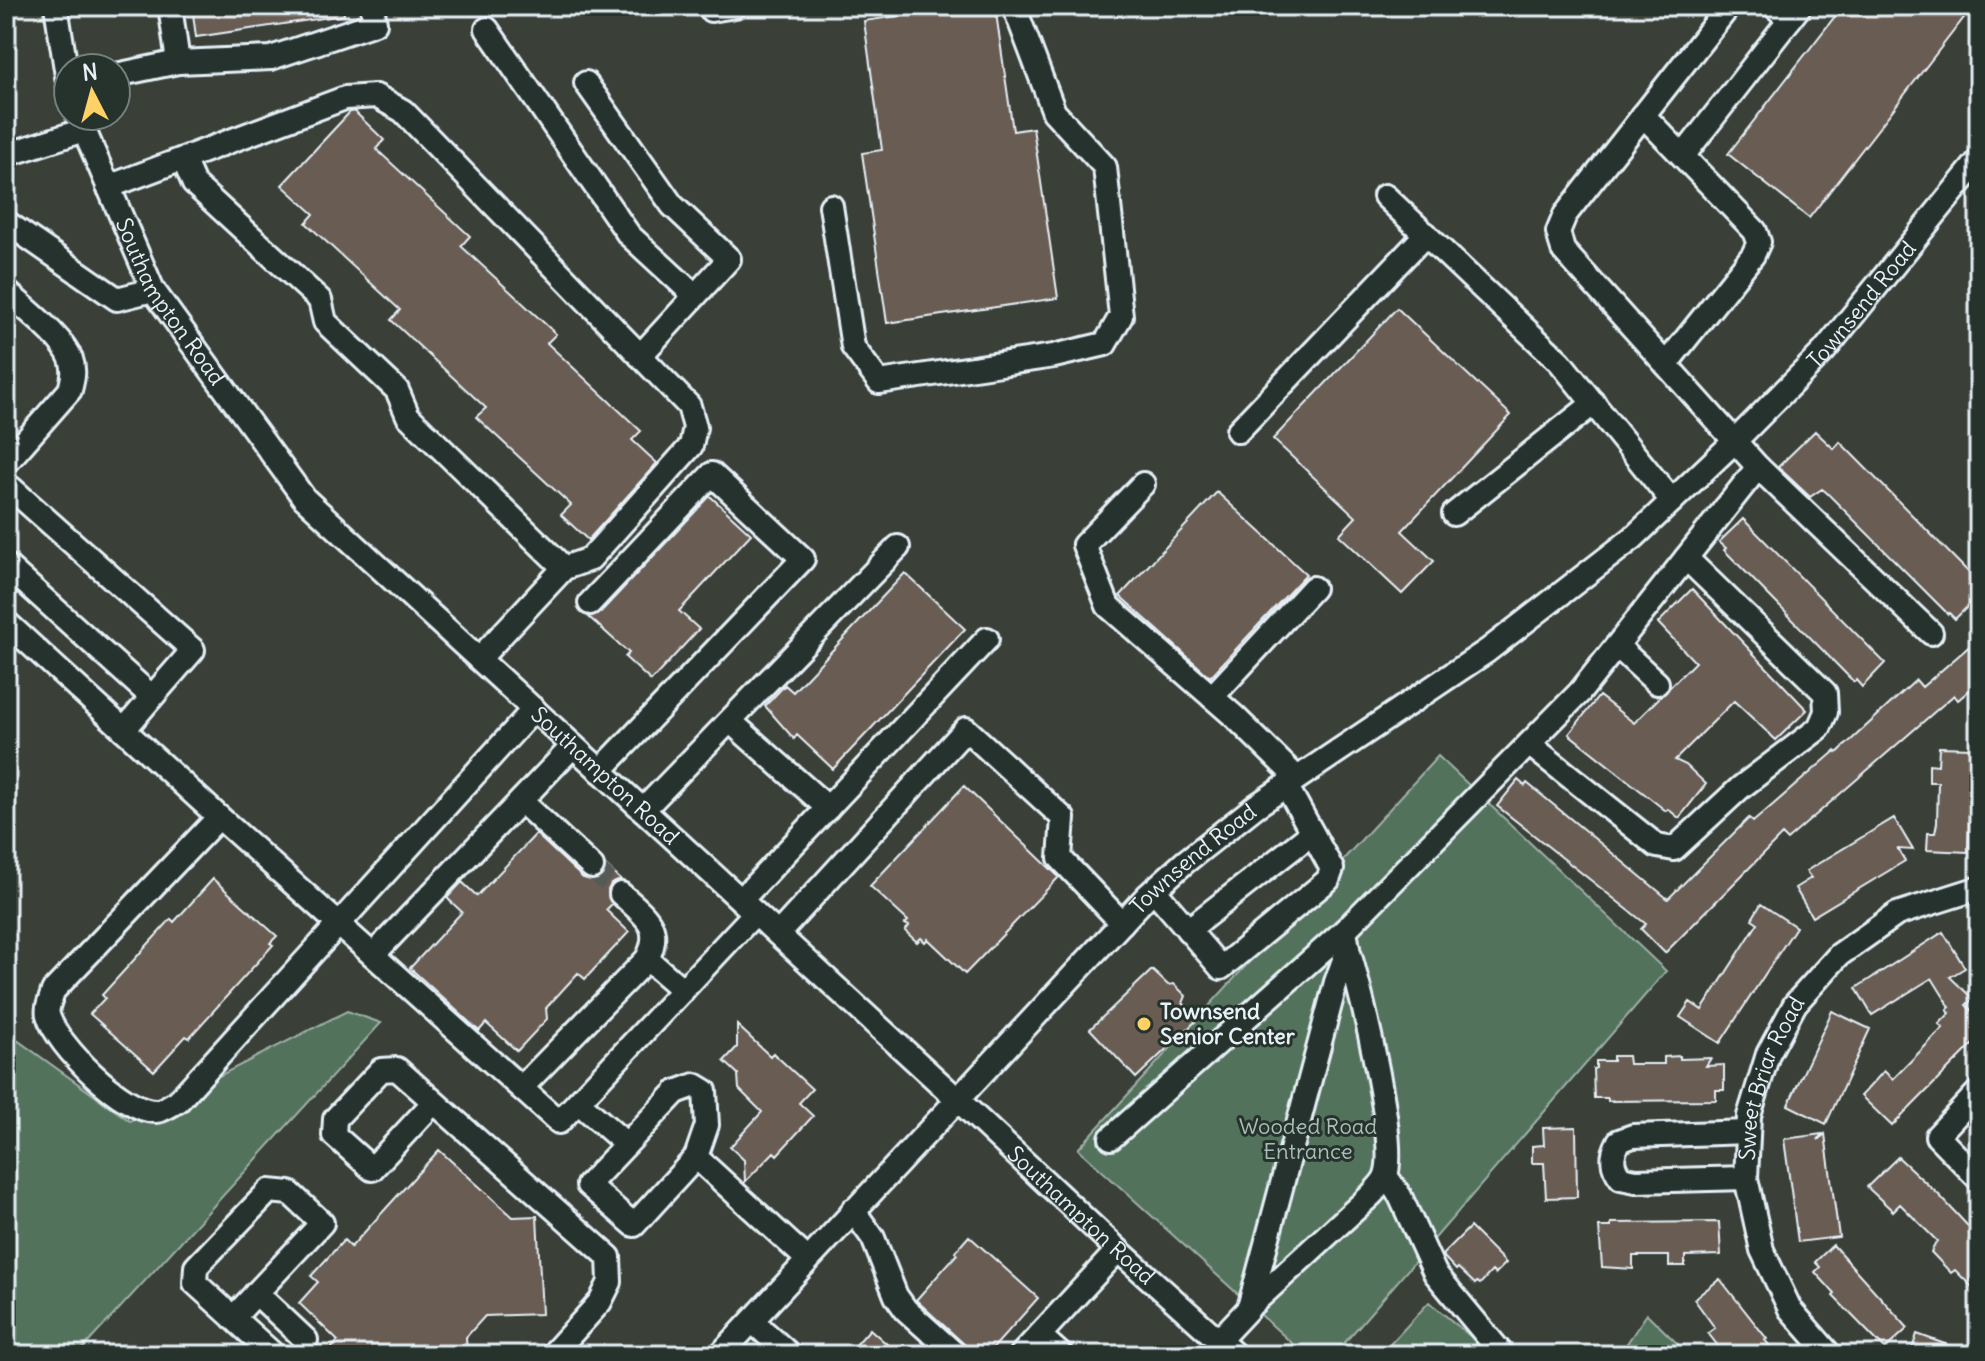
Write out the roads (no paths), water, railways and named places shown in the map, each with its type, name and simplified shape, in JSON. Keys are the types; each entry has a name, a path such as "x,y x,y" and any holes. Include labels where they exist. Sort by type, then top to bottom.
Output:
{"street":[{"path":"56,6 63,52"},
{"path":"170,6 178,62"},
{"path":"132,72 178,62 271,58 375,23 372,6"},
{"path":"710,6 711,10 735,6"},
{"path":"831,206 853,347 879,382 1054,356 1105,344 1121,316 1105,167 1054,112 1014,6"},
{"path":"1729,6 1565,215 1558,232 1563,250 1758,467 1931,633"},
{"path":"1683,156 1788,10"},
{"path":"487,29 629,235 695,296"},
{"path":"586,83 672,205 729,259 640,356"},
{"path":"108,187 345,98 376,96 403,111 689,406 695,427 691,446 590,559 564,568 479,659"},
{"path":"1643,115 1755,231 1759,242 1753,255 1666,364"},
{"path":"6,155 60,132"},
{"name":"Southampton Road","path":"85,132 153,290 304,498 1227,1348"},
{"path":"183,159 194,184 320,300 325,322 397,390 408,416 564,568"},
{"name":"Townsend Road","path":"732,1351 752,1321 853,1210 1154,890 1185,862 1291,782 1487,651 1633,538 1824,351 1979,160"},
{"path":"1385,196 1560,362 1672,501"},
{"path":"6,222 117,299 153,290"},
{"path":"1238,431 1426,234"},
{"path":"6,291 66,348 73,362 74,376 70,390 6,463"},
{"path":"1454,514 1594,403"},
{"path":"1111,1138 1346,939 1580,692 1758,467"},
{"path":"590,603 712,474 803,559 600,771"},
{"path":"1143,484 1084,545 1108,606 1212,697 1291,782 1312,833 1332,869 1328,880 1221,968 1154,890"},
{"path":"6,494 11,488 193,650 124,730"},
{"path":"643,810 898,547"},
{"path":"1529,744 1657,846 1674,849 1740,788 1819,728 1826,712 1825,693 1686,558"},
{"path":"6,565 152,697"},
{"path":"1212,697 1313,588"},
{"path":"6,622 559,1122 683,990 828,808 987,639"},
{"path":"1617,646 1657,683"},
{"path":"219,817 53,991 47,1012 56,1033 106,1089 139,1109 159,1112 178,1101 534,709"},
{"path":"730,721 828,808"},
{"path":"778,934 966,729 1063,818 1060,858 1122,923"},
{"path":"373,955 573,746"},
{"path":"521,801 592,867"},
{"path":"1188,930 1312,833"},
{"name":"Sweet Briar Road","path":"1830,1355 1790,1309 1762,1250 1746,1178 1749,1116 1768,1054 1795,1004 1839,955 1897,914 1979,888"},
{"path":"521,1088 647,959 655,943 653,928 621,894"},
{"path":"1346,939 1386,1120 1386,1176 1400,1196 1435,1273 1503,1355"},
{"path":"1227,1348 1249,1308 1346,939"},
{"path":"647,959 683,990"},
{"path":"434,1102 372,1169 334,1135 335,1119 381,1070 397,1069 609,1257 610,1282 600,1302 552,1355"},
{"path":"695,1085 705,1091 707,1125 696,1157 634,1225 588,1185 676,1092 695,1085"},
{"path":"1979,1091 1937,1136 1979,1179"},
{"path":"578,1102 626,1144"},
{"path":"1746,1178 1636,1181 1621,1178 1613,1167 1613,1153 1619,1141 1633,1136 1748,1132"},
{"path":"696,1157 808,1260"},
{"path":"1249,1308 1371,1195 1386,1176"},
{"path":"233,1318 322,1223 290,1193 269,1191 196,1267 195,1283 233,1318 274,1355"},
{"path":"853,1210 873,1238 896,1296 906,1310 956,1355"},
{"path":"1021,1355 1118,1250"},
{"path":"256,1293 306,1340"},
{"path":"752,1321 790,1355"},
{"path":"1040,1336 1061,1355"}],"tunnel":[{"path":"592,867 621,894"}],"place":[{"name":"Townsend Senior Center","path":"1144,1024"}],"park label":[{"name":"Wooded Road Entrance","path":"1308,1138"}]}
